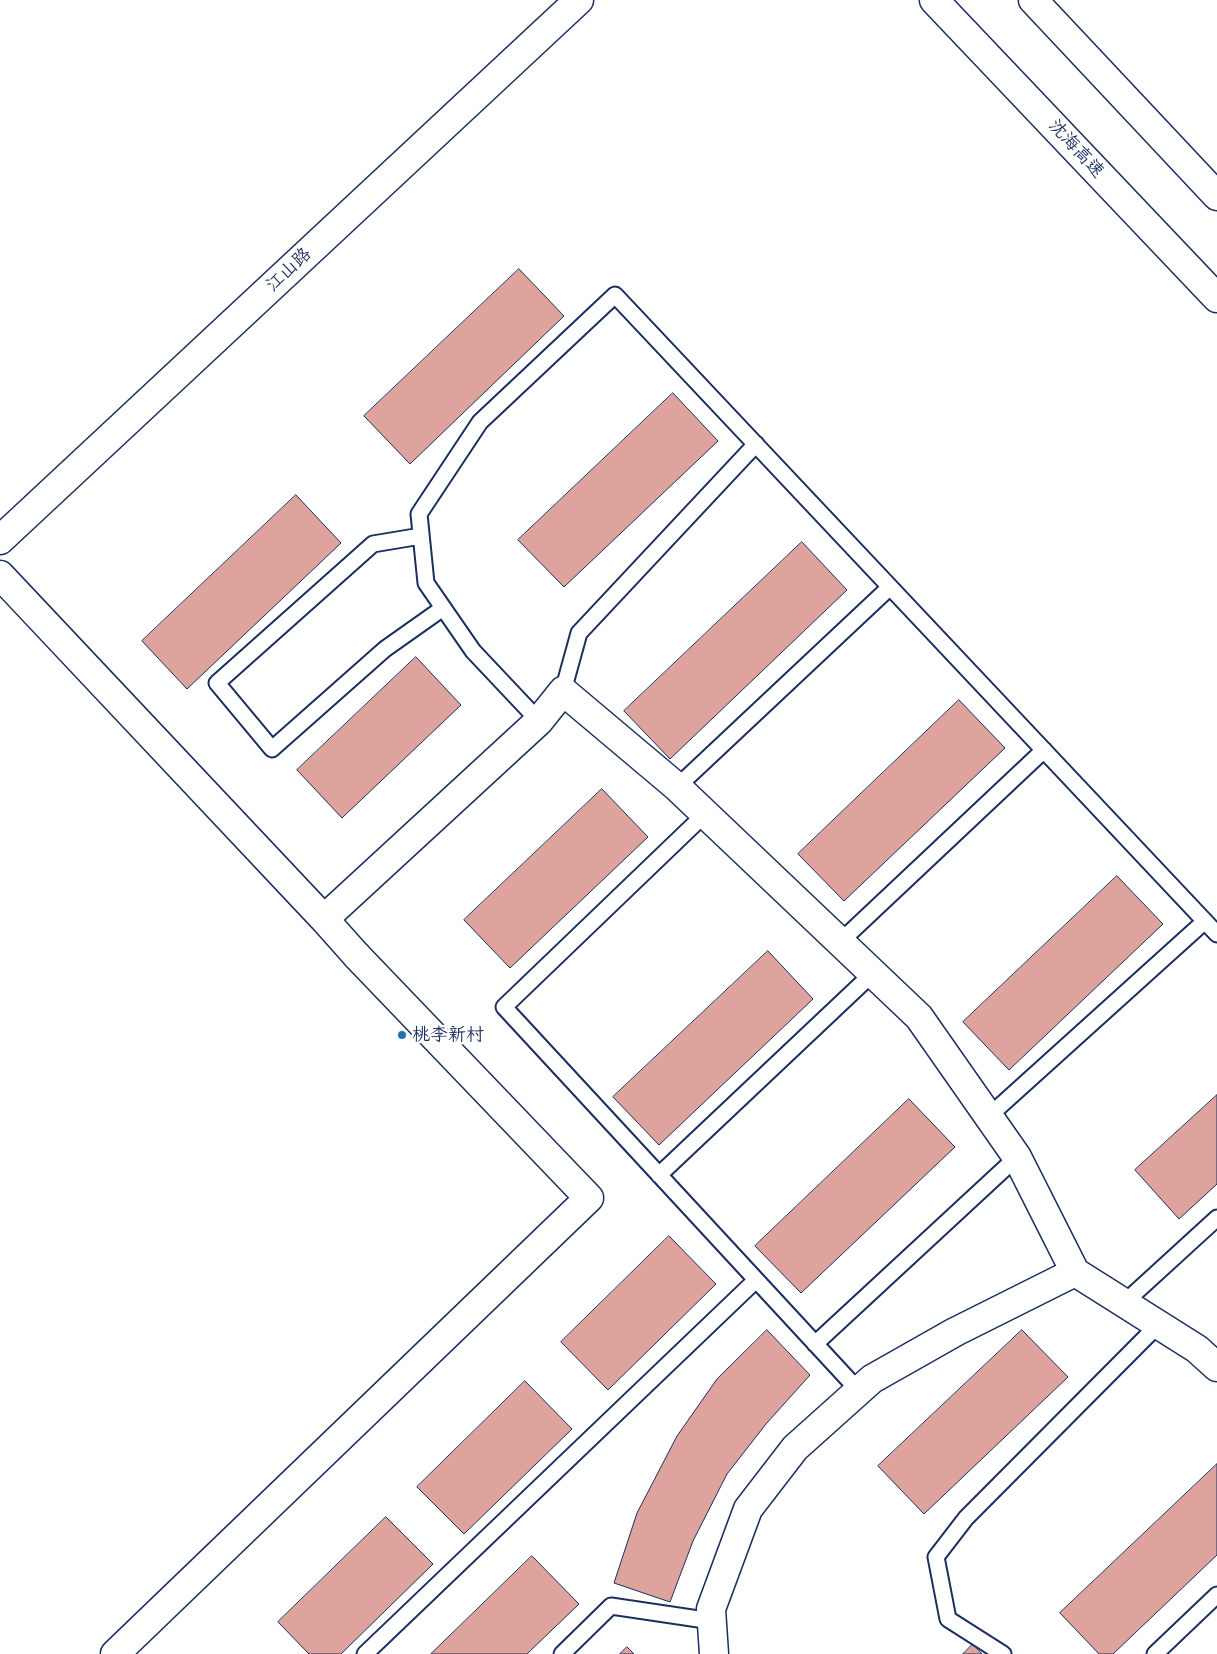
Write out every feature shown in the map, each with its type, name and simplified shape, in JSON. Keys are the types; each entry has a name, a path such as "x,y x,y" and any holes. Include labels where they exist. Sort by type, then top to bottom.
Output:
{"main road":[{"name":"江山路","path":"0,540 579,0"},
{"name":"沈海高速","path":"934,0 1217,298"},
{"path":"1033,0 1217,196"},
{"path":"0,575 324,918 357,956 589,1198 116,1654"},
{"path":"324,918 539,721 563,691 677,787 919,1017 1017,1157 1075,1272 1198,1349 1217,1367"},
{"path":"714,1654 711,1609 748,1508 795,1448 872,1379 955,1332 1075,1272"}],"lane":[{"path":"539,721 473,651 426,583 419,514 480,422 615,295 1217,934"},
{"path":"563,691 579,634 756,444"},
{"path":"421,536 373,544 217,683 272,749 385,648 443,608"},
{"path":"677,787 890,587"},
{"path":"840,942 1044,750"},
{"path":"706,814 504,1007 859,1391"},
{"path":"989,1116 1205,921"},
{"path":"659,1175 873,973"},
{"path":"816,1344 1017,1157"},
{"path":"1124,1303 1217,1218"},
{"path":"365,1654 756,1280"},
{"path":"1003,1654 948,1619 936,1557 966,1518 1159,1324"},
{"path":"1155,1654 1217,1594"},
{"path":"562,1654 612,1606 712,1621"}],"building":[{"path":"519,269 564,316 410,464 364,416"},
{"path":"673,393 718,441 564,587 518,540"},
{"path":"296,495 341,543 187,689 142,641"},
{"path":"802,542 847,590 670,759 624,711"},
{"path":"416,657 461,705 342,818 297,770"},
{"path":"959,700 1005,748 844,901 798,854"},
{"path":"602,789 648,837 510,968 464,920"},
{"path":"1117,876 1163,924 1009,1070 963,1022"},
{"path":"768,951 813,999 659,1145 613,1097"},
{"path":"1217,1095 1217,1184 1179,1219 1135,1170"},
{"path":"909,1099 955,1147 801,1293 755,1246"},
{"path":"669,1236 716,1284 608,1390 561,1342"},
{"path":"767,1330 810,1375 766,1424 727,1474 693,1541 670,1602 614,1583 637,1513 677,1436 717,1379"},
{"path":"1022,1330 1068,1377 924,1514 878,1466"},
{"path":"525,1381 572,1429 464,1534 417,1487"},
{"path":"1217,1464 1217,1555 1113,1654 1099,1654 1060,1613"},
{"path":"386,1517 433,1564 341,1654 309,1654 278,1622"},
{"path":"532,1556 579,1604 527,1654 431,1654"},
{"path":"973,1644 982,1654 963,1654"},
{"path":"627,1647 634,1654 620,1654"}],"place":[{"name":"桃李新村","path":"402,1035"}]}
